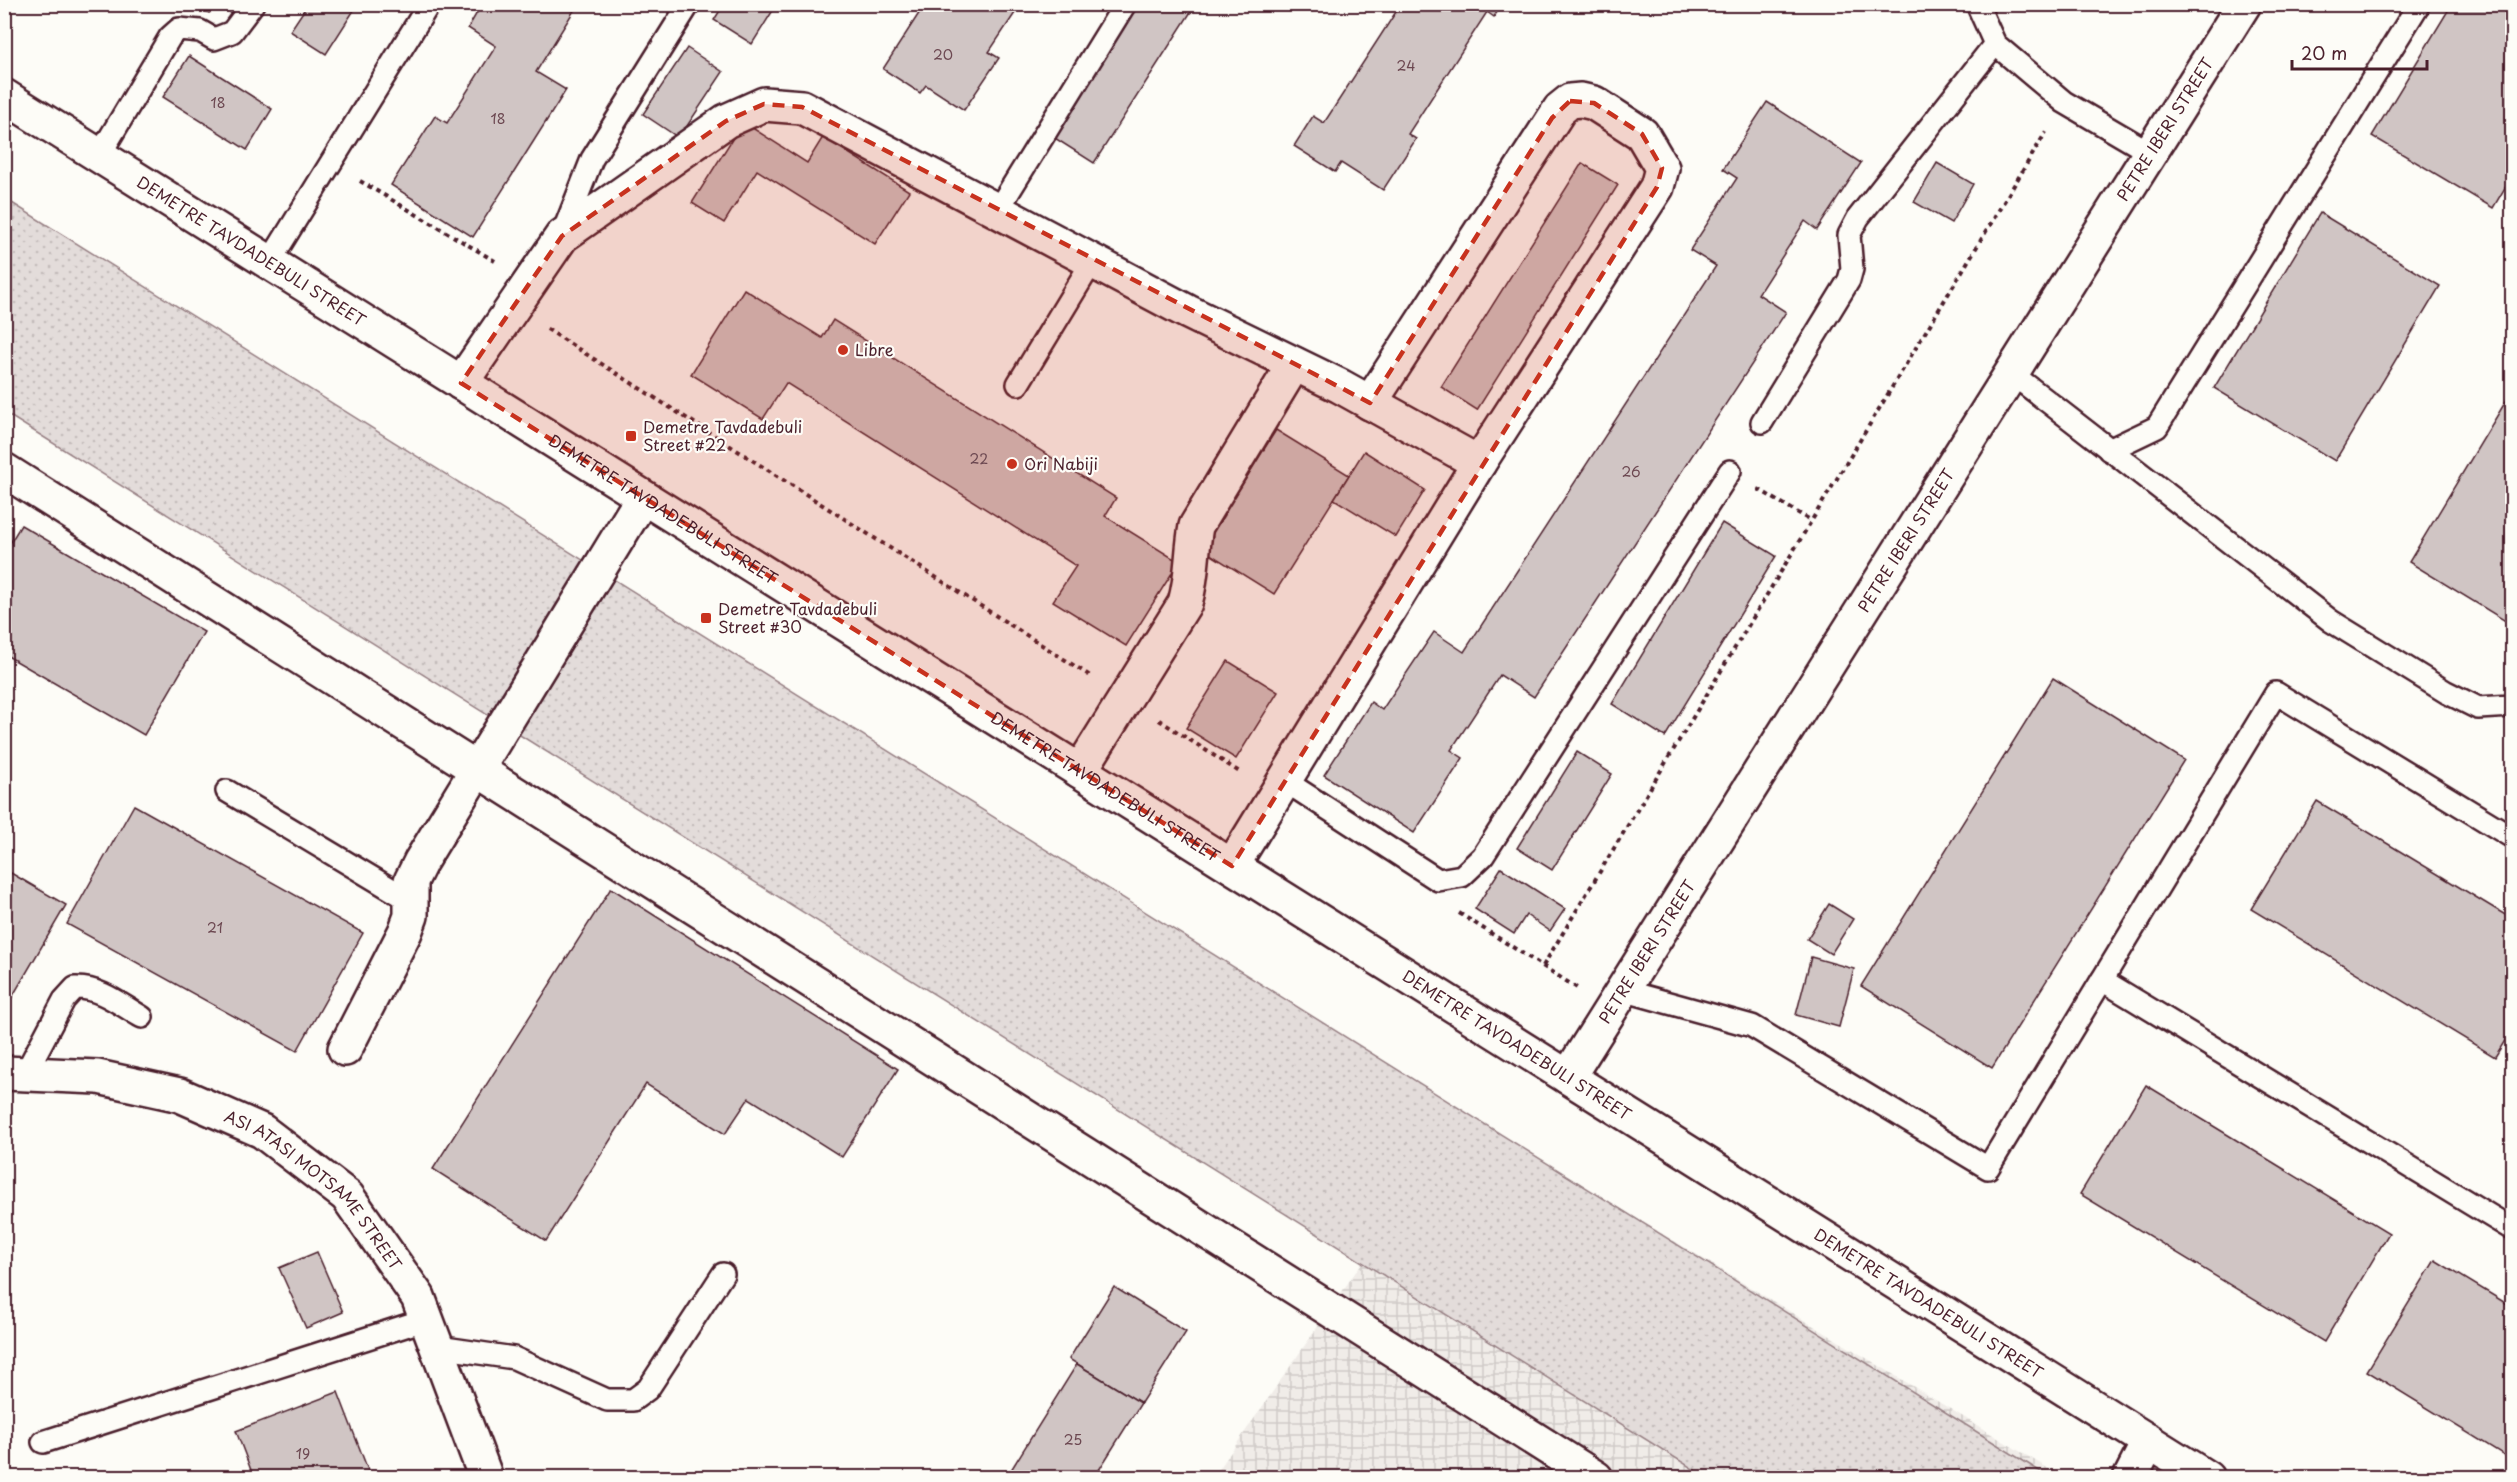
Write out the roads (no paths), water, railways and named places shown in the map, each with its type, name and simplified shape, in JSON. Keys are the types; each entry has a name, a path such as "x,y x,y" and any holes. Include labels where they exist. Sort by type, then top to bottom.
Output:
{"street":[{"name":"PETRE IBERI STREET","path":"1568,1077 2244,4"},
{"name":"DEMETRE TAVDADEBULI STREET","path":"4,96 2207,1478"},
{"path":"1232,866 1479,463 1657,186 1662,168 1647,141 1622,120 1594,103 1581,100 1570,101 1552,118 1370,403"},
{"path":"461,382 562,236 726,121 764,104 802,107 1092,262 1370,403 1479,463"},
{"path":"1080,771 1185,603 1192,576 1192,548 1196,526 1294,364"},
{"path":"4,470 1596,1478"},
{"path":"345,1049 405,933 411,915 411,881 644,497"},
{"name":"ASI ATASI MOTSAME STREET","path":"15,1073 98,1077 180,1095 262,1131 347,1196 418,1297 486,1478"},
{"path":"2130,1478 2149,1441"}],"lane":[{"path":"99,156 170,37 180,29 200,31 214,39 222,36 232,32 253,4"},
{"path":"269,263 429,4"},
{"path":"562,236 592,159 689,4"},
{"path":"997,211 1125,4"},
{"path":"1977,4 1995,44 2064,102 2151,153"},
{"path":"2109,450 2157,427 2420,4"},
{"path":"1761,422 1849,280 1852,269 1849,235 1858,218 1995,44"},
{"path":"1018,384 1092,262"},
{"path":"2011,373 2331,621 2446,692 2478,708 2512,706"},
{"path":"1280,788 1438,880 1462,876 1483,856 1730,471"},
{"path":"1616,1000 1752,1026 1988,1168 2276,693 2512,837"},
{"path":"227,791 411,901"},
{"path":"2102,980 2512,1229"},
{"path":"15,1073 64,1000 75,988 86,987 103,993 142,1017"},
{"path":"43,1442 432,1333 514,1358 607,1400 633,1400 648,1389 723,1274"}],"place":[{"name":"Libre","path":"843,350"},
{"name":"Demetre Tavdadebuli Street #22","path":"631,436"},
{"name":"Ori Nabiji","path":"1012,464"},
{"name":"Demetre Tavdadebuli Street #30","path":"706,618"}]}
